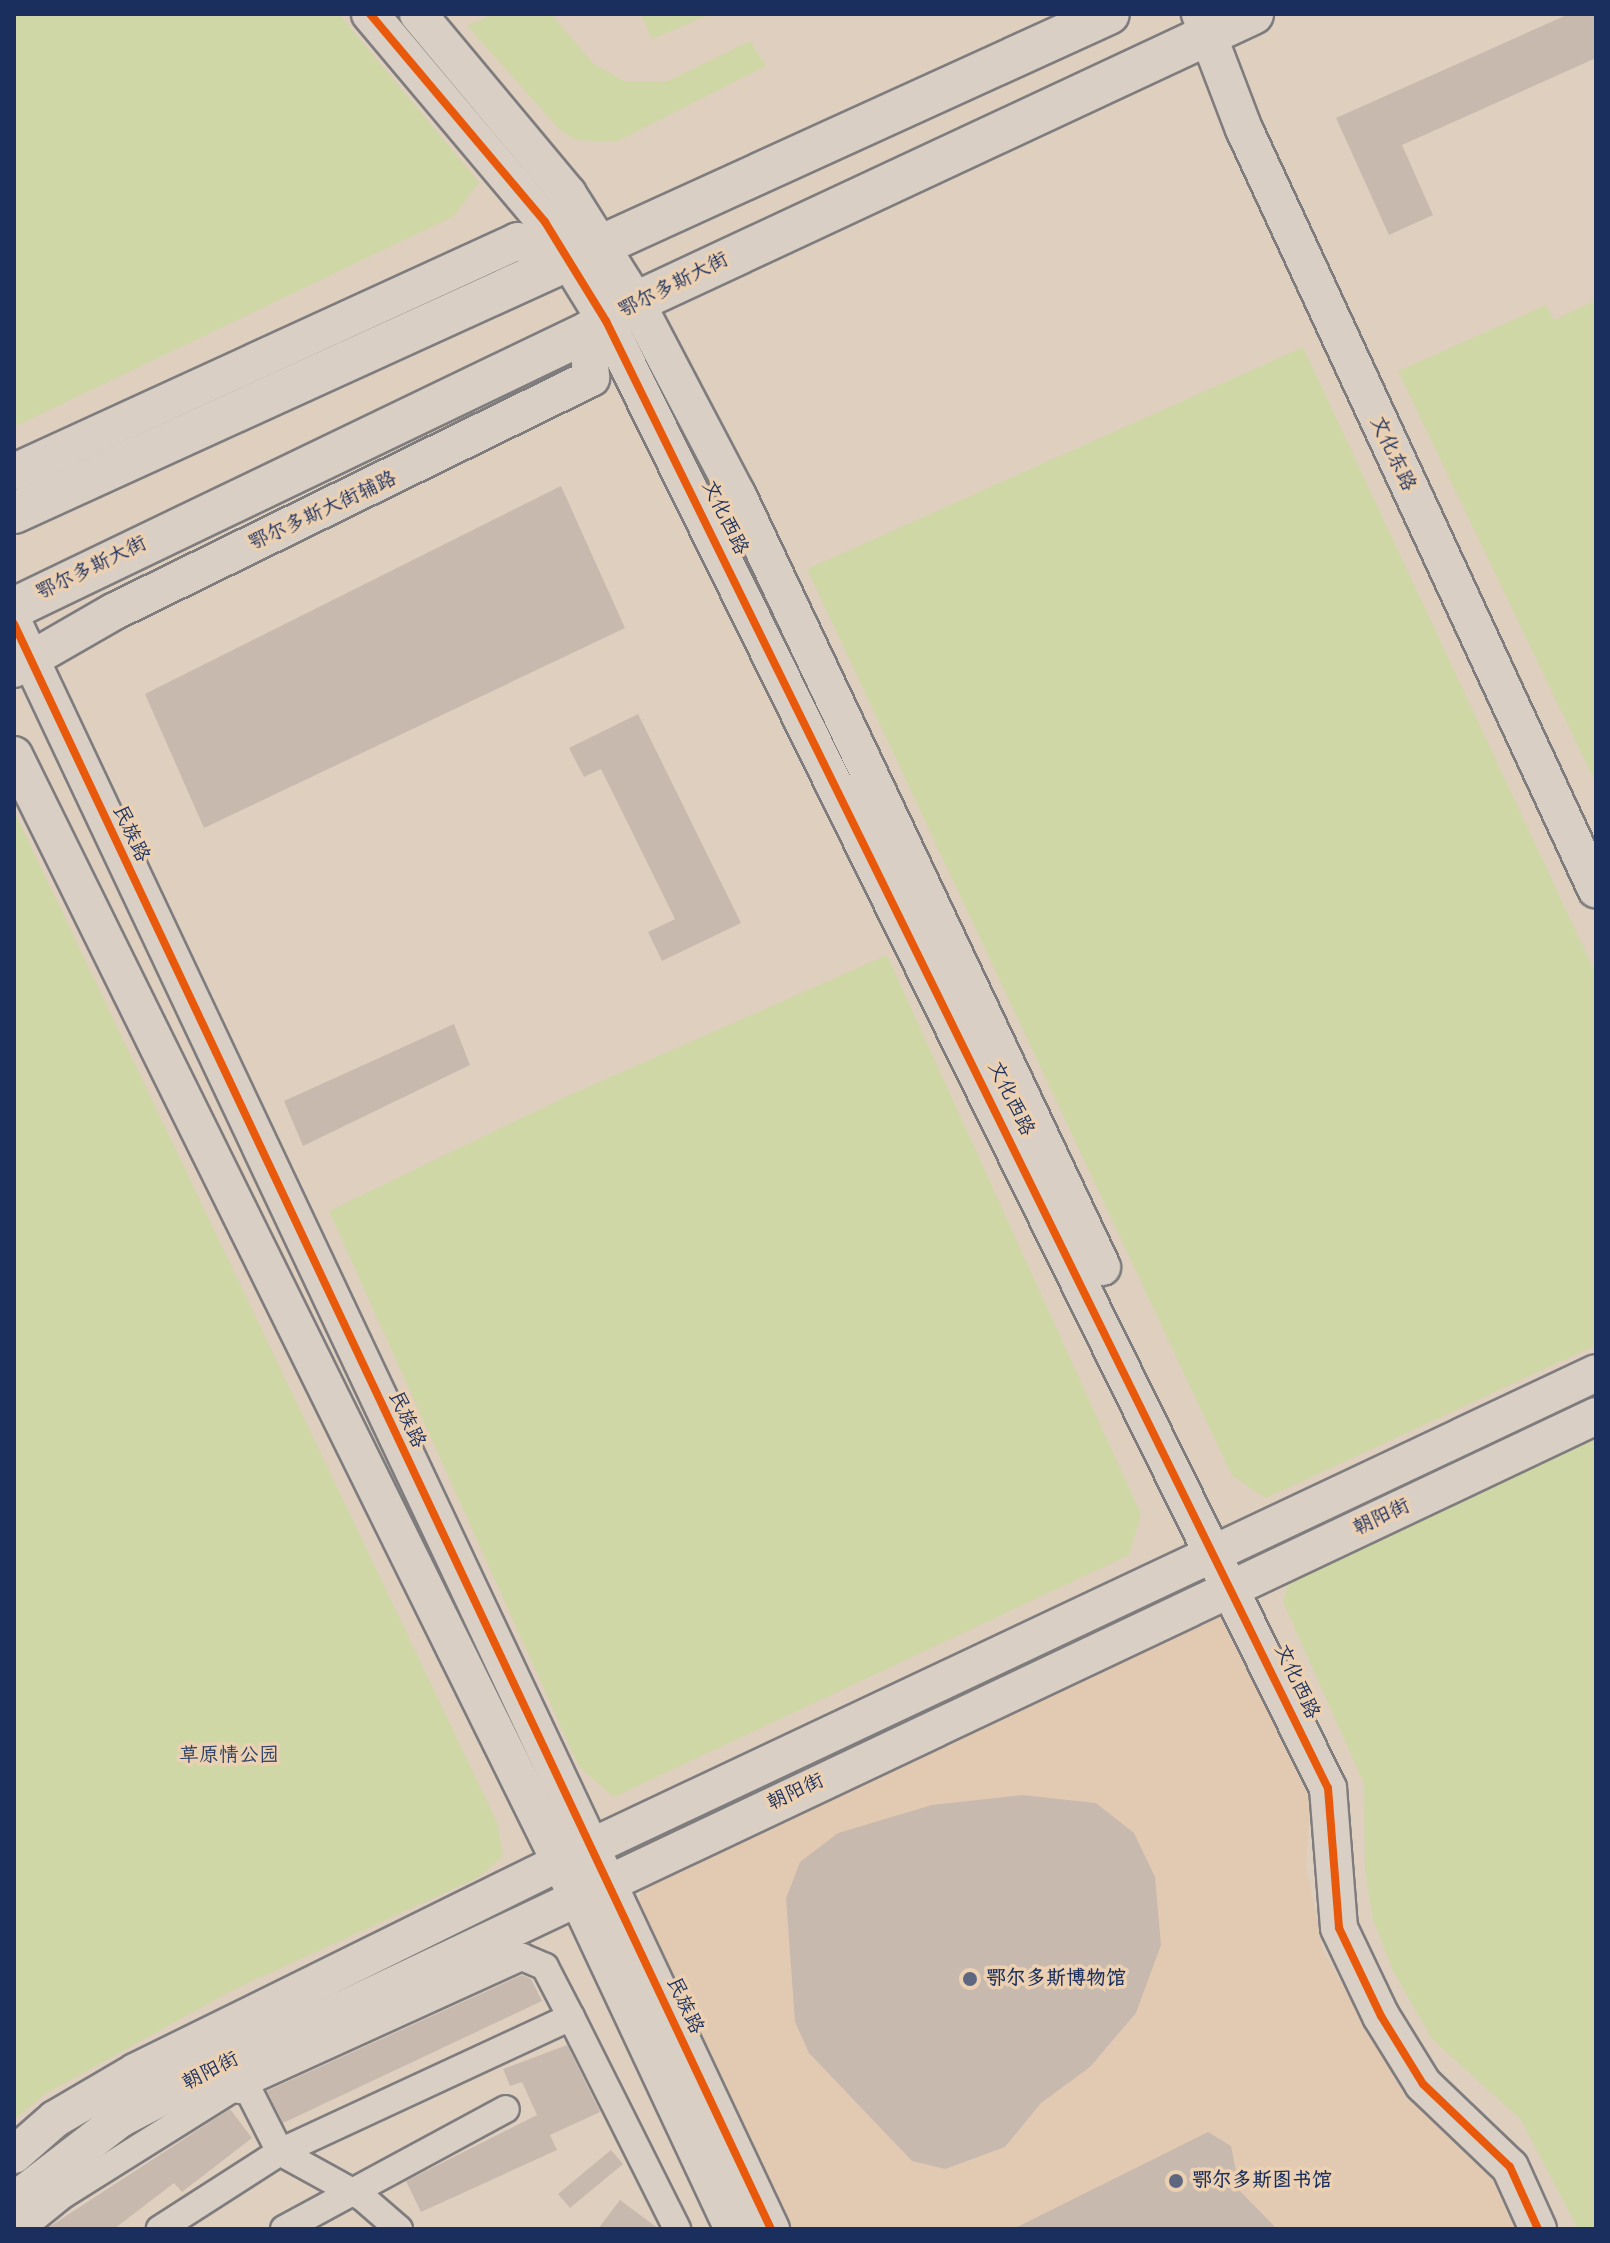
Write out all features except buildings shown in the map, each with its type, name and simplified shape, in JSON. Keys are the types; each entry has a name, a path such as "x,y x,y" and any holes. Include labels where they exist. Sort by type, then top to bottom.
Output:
{"main road":[{"path":"14,513 587,257 1109,14"},
{"name":"鄂尔多斯大街","path":"14,608 1221,21"}],"street":[{"name":"文化西路","path":"370,14 545,222 587,257"},
{"name":"文化西路","path":"418,14 568,194 610,318 1242,1585 1328,1788 1339,1928 1423,2084 1510,2167 1538,2229"},
{"name":"文化东路","path":"1221,21 1282,175 1596,850"},
{"name":"文化东路","path":"1221,21 1244,129 1596,889"},
{"path":"14,472 518,241 587,257"},
{"name":"鄂尔多斯大街辅路","path":"22,664 115,611 591,378 610,318"},
{"name":"民族路","path":"14,624 22,664 574,1857"},
{"name":"民族路","path":"14,755 574,1857 771,2229"},
{"name":"朝阳街","path":"14,2155 55,2119 135,2072 574,1857 1596,1373"},
{"name":"朝阳街","path":"14,2201 120,2119 593,1890 1596,1416"},
{"name":"文化西路","path":"1242,1585 1345,1780 1347,1875 1359,1940 1377,1987 1415,2050 1514,2139 1556,2229"},
{"name":"民族路","path":"593,1890 733,2229"},
{"path":"21,2229 63,2195 232,2089 522,1957 545,1967 677,2229"},
{"path":"160,2229 280,2152 571,2017"},
{"path":"232,2089 249,2091 280,2152 352,2192 399,2229"},
{"path":"284,2229 506,2109"}],"shaded area":[{"path":"1211,1612 1227,1619 1311,1791 1306,1865 1323,1950 1401,2090 1489,2157 1522,2229 788,2229 636,1911 646,1874"}],"green space":[{"path":"14,14 339,14 479,182 454,216 14,427"},
{"path":"493,14 551,14 594,64 626,82 668,81 750,41 766,66 616,142 576,140 560,130 467,26"},
{"path":"641,14 711,14 652,39"},
{"path":"1596,300 1596,784 1398,371 1546,305 1554,320"},
{"path":"1303,347 1596,974 1596,1345 1266,1498 1232,1476 807,569"},
{"name":"草原情公园","path":"14,811 497,1822 503,1856 479,1877 231,1991 45,2094 14,2120"},
{"path":"887,955 1141,1514 1129,1555 614,1797 579,1767 329,1211 563,1098"},
{"path":"1596,1437 1596,2229 1578,2229 1521,2120 1432,2039 1393,1971 1373,1919 1365,1871 1364,1784 1283,1602 1289,1581"}],"cycle path":[{"path":"370,14 545,222 606,321 1328,1788 1339,1928 1381,2016 1423,2084 1510,2167 1538,2229"},
{"path":"14,624 771,2229"}],"place":[{"name":"鄂尔多斯博物馆","path":"970,1979"},
{"name":"鄂尔多斯图书馆","path":"1176,2181"}]}
